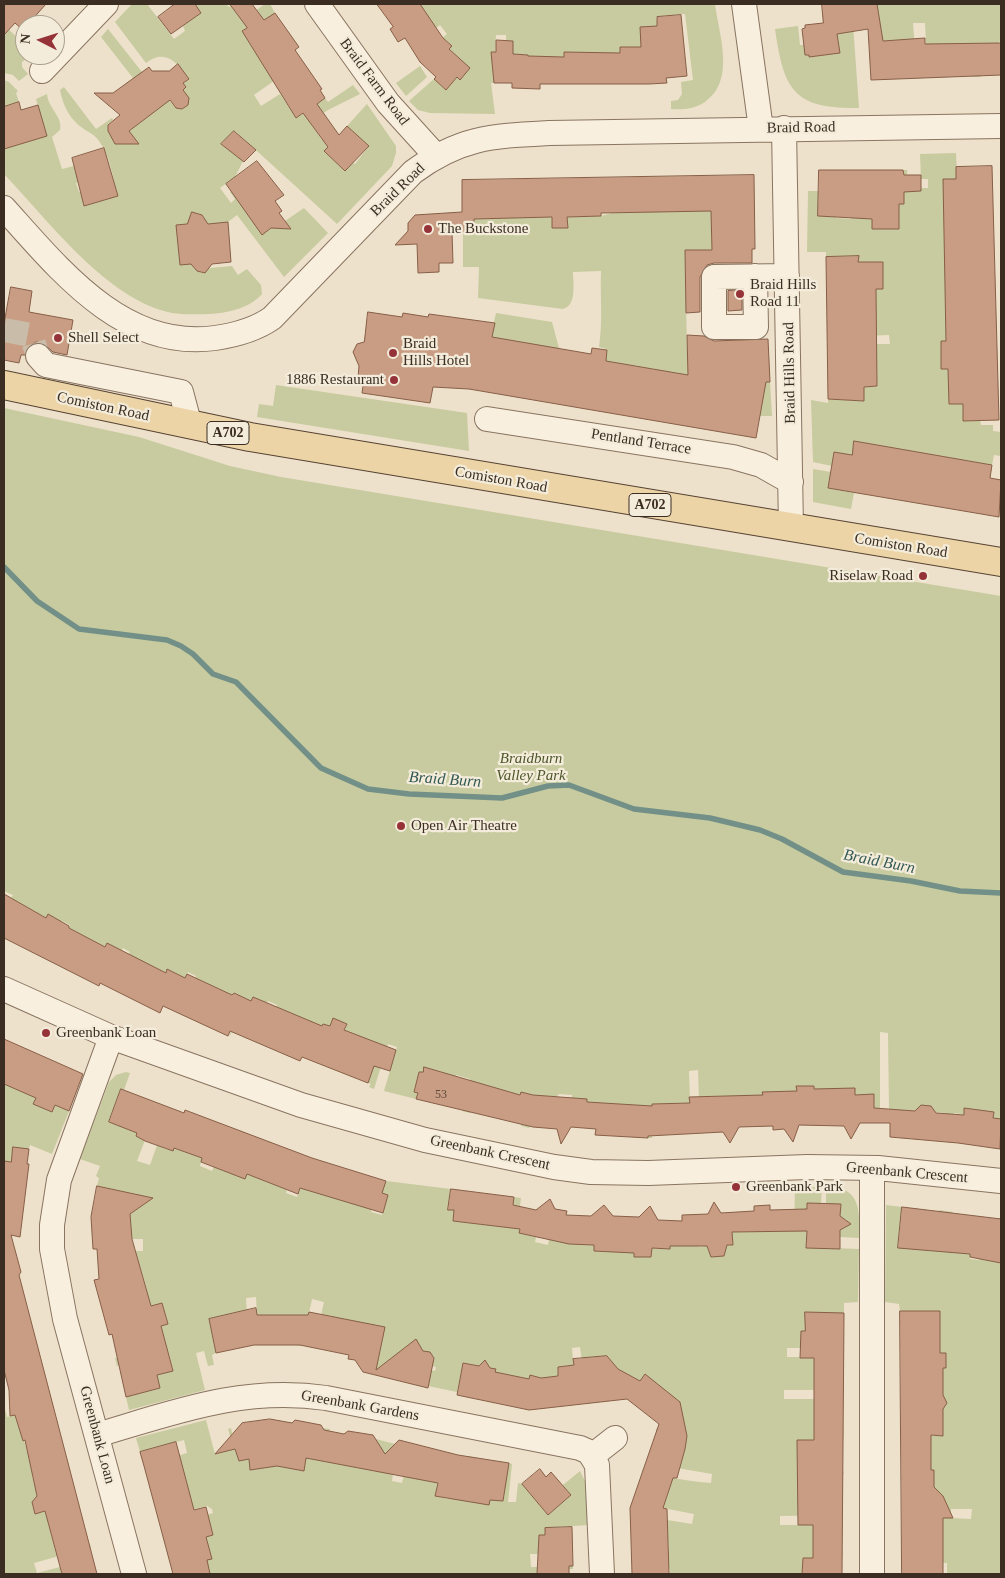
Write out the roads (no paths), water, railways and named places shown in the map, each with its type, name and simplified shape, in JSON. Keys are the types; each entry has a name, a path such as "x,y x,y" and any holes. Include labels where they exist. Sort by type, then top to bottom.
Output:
{"main road":[{"name":"Comiston Road","path":"4,384 190,426 1001,562"}],"street":[{"path":"42,71 106,4"},
{"name":"Braid Farm Road","path":"317,4 388,103 436,156"},
{"path":"744,4 761,129"},
{"name":"Braid Road","path":"4,208 67,276 112,312 146,330 169,337 196,340 228,336 254,329 282,310 413,172 436,156 464,143 501,136 784,128 1001,126"},
{"name":"Braid Hills Road","path":"784,128 791,528"},
{"path":"755,276 787,276"},
{"path":"38,356 46,365 181,392 190,426"},
{"name":"Pentland Terrace","path":"487,419 733,457 761,465 791,482"},
{"name":"Greenbank Crescent","path":"4,989 111,1036 334,1116 426,1140 554,1167 591,1172 648,1173 807,1167 872,1168 1001,1181"},
{"name":"Greenbank Loan","path":"111,1036 66,1155 59,1180 52,1225 52,1249 59,1296 134,1574"},
{"path":"872,1168 872,1574"},
{"name":"Greenbank Gardens","path":"97,1435 226,1398 265,1394 292,1394 326,1398 575,1446 586,1450 592,1456"},
{"path":"602,1574 598,1472 592,1456 615,1438"}],"waterway":[{"name":"Braid Burn","path":"4,567 37,601 79,629 167,640 181,646 193,654 213,674 236,682 321,768 368,789 409,794 502,798 548,786 569,785 634,809 710,818 760,830 782,839 843,872 911,881 960,891 1001,893"}],"tunnel":[{"path":"4,330 31,335 38,356"}],"place":[{"name":"The Buckstone","path":"428,229"},
{"name":"Braid Hills Road 11","path":"740,294"},
{"name":"Shell Select","path":"58,338"},
{"name":"Braid Hills Hotel","path":"393,353"},
{"name":"1886 Restaurant","path":"394,380"},
{"name":"Riselaw Road","path":"923,576"},
{"name":"Open Air Theatre","path":"401,826"},
{"name":"Greenbank Loan","path":"46,1033"},
{"name":"Greenbank Park","path":"736,1187"}],"park label":[{"name":"Braidburn Valley Park","path":"531,768"}]}
